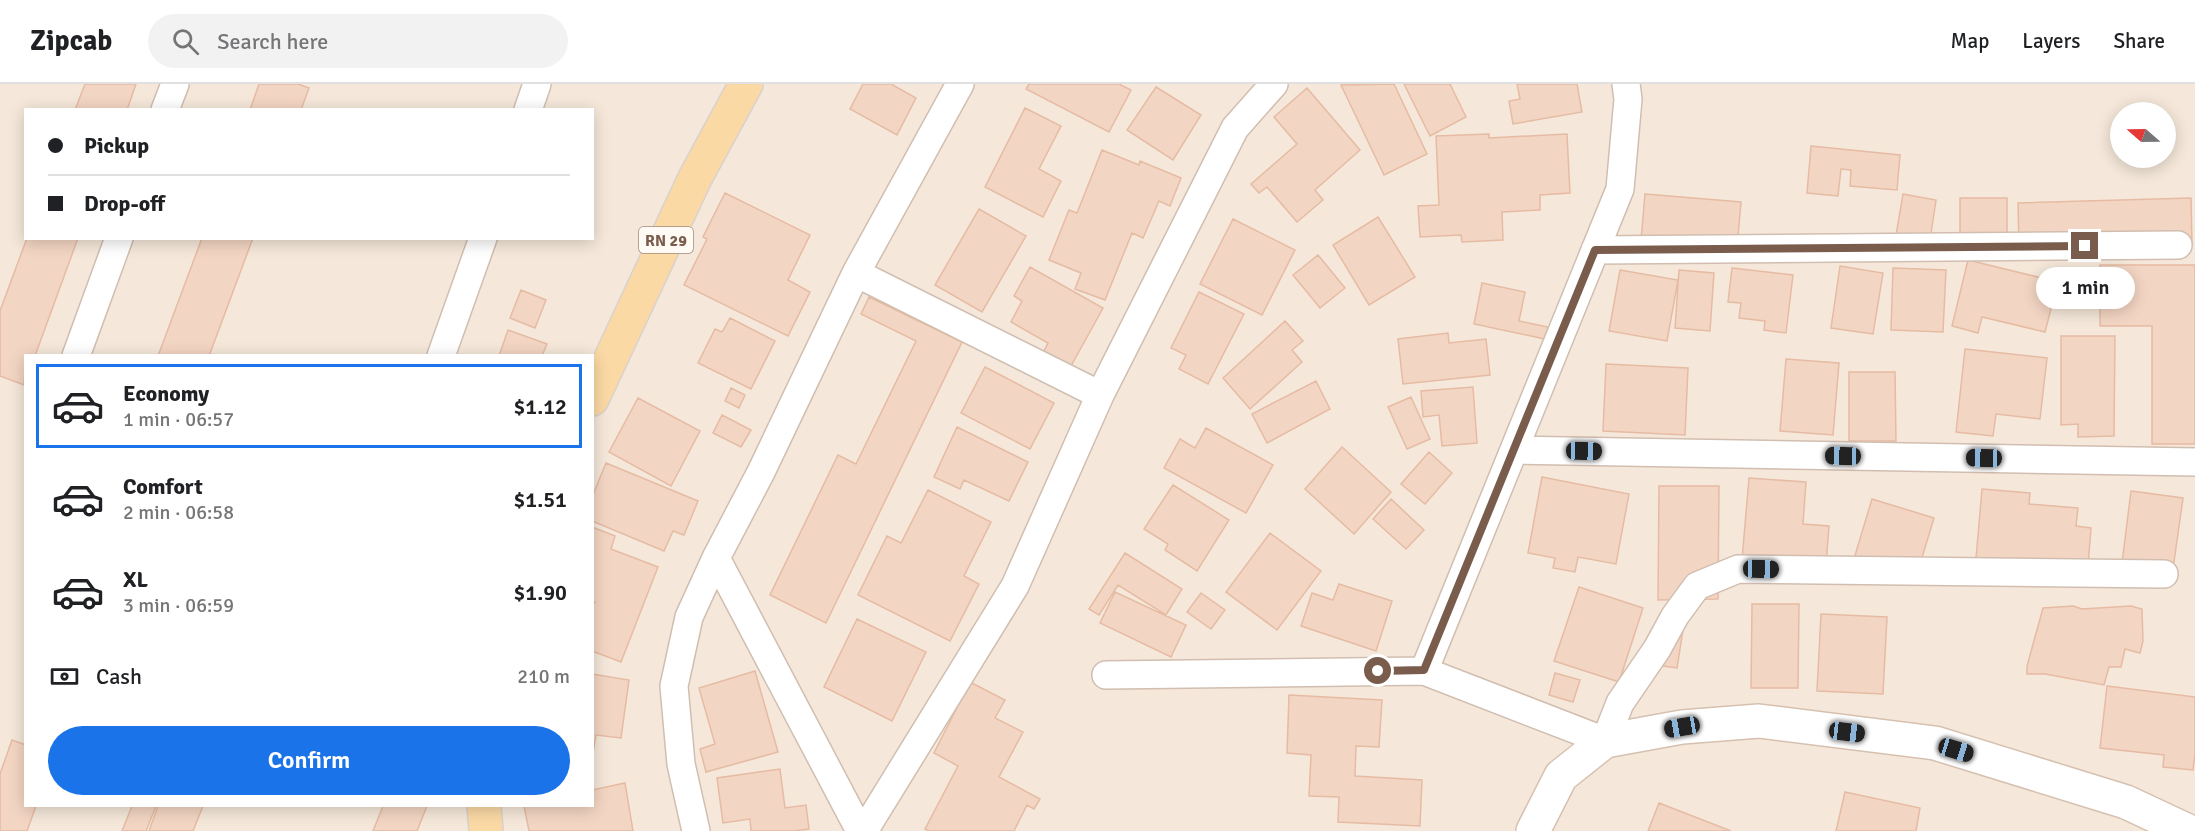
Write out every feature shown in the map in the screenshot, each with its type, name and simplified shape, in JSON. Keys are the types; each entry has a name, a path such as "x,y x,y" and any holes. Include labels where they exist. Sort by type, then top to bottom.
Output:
{"main road":[{"name":"RN 29","path":"594,395 695,178 746,84"},
{"path":"1533,831 1561,776 1605,741 1682,727 1759,721 1935,743 2126,802 2188,831"},
{"path":"484,807 486,831"}],"street":[{"path":"166,108 175,84"},
{"path":"529,108 537,84"},
{"path":"696,831 681,764 674,686 689,616 856,273 960,84"},
{"path":"716,558 862,831 1015,586 1100,396 1235,128 1274,84"},
{"path":"1424,670 1620,189 1628,99 1626,84"},
{"path":"77,354 118,240"},
{"path":"442,354 482,240"},
{"path":"1595,250 2178,245"},
{"path":"856,273 1100,396"},
{"path":"1514,450 2195,462"},
{"path":"1106,675 1424,670 1605,741 1620,703 1657,650 1675,616 1697,586 1738,569 2164,574"}],"shaded area":[{"path":"0,84 2195,84 2195,831 0,831"}],"building":[{"path":"85,84 136,84 128,108 76,108"},
{"path":"259,84 298,84 309,88 302,108 251,108"},
{"path":"863,84 891,84 916,98 897,135 850,109"},
{"path":"1029,84 1119,84 1131,90 1109,132 1026,89"},
{"path":"1394,84 1427,154 1384,175 1341,85"},
{"path":"1404,84 1450,84 1466,117 1430,136"},
{"path":"1517,84 1577,84 1582,112 1513,124 1509,101 1520,99"},
{"path":"1156,87 1201,115 1173,160 1127,130"},
{"path":"1307,88 1360,150 1315,190 1323,200 1297,222 1267,187 1259,193 1251,184 1297,144 1274,117"},
{"path":"1025,108 1061,126 1039,169 1061,181 1043,217 985,187"},
{"path":"1489,134 1489,138 1567,134 1570,193 1540,195 1540,210 1502,212 1503,240 1462,242 1461,235 1420,237 1418,206 1439,205 1436,136"},
{"path":"1811,146 1900,155 1897,190 1850,186 1851,170 1841,169 1838,196 1807,193"},
{"path":"1102,150 1139,165 1140,161 1181,178 1170,206 1159,201 1143,238 1132,233 1105,300 1075,289 1081,273 1049,260 1069,210 1077,213"},
{"path":"725,193 810,235 788,280 810,292 788,336 684,285 707,239 703,237"},
{"path":"1645,194 1741,202 1737,248 1640,252"},
{"path":"1903,194 1936,200 1929,247 1895,241"},
{"path":"1960,198 2007,198 2007,251 1960,251"},
{"path":"2191,198 2192,245 2019,250 2018,203"},
{"path":"979,209 1026,236 982,312 935,285"},
{"path":"1378,217 1415,277 1369,305 1333,245"},
{"path":"1233,219 1295,250 1262,315 1200,284"},
{"path":"26,240 77,240 36,354 24,354 24,385 0,376 0,311"},
{"path":"201,240 252,240 210,354 159,354"},
{"path":"1318,255 1345,288 1320,308 1293,275"},
{"path":"1968,260 2058,282 2045,332 1982,317 1978,333 1952,326"},
{"path":"2100,265 2195,265 2195,444 2152,444 2152,326 2100,326"},
{"path":"1840,266 1883,273 1873,334 1831,328"},
{"path":"1030,267 1103,308 1071,366 1044,351 1048,343 1011,322 1022,301 1014,296"},
{"path":"1732,268 1793,275 1786,333 1764,330 1765,321 1739,318 1741,303 1728,302"},
{"path":"1893,268 1946,270 1943,332 1891,330"},
{"path":"1620,270 1678,280 1667,341 1609,331"},
{"path":"1679,270 1714,273 1710,331 1675,328"},
{"path":"1482,283 1525,292 1519,321 1548,327 1545,339 1474,324"},
{"path":"521,290 546,300 535,328 510,318"},
{"path":"1199,292 1244,314 1208,384 1179,369 1186,355 1171,348"},
{"path":"869,297 962,342 826,623 770,595 838,455 856,464 916,341 861,314"},
{"path":"730,318 775,341 751,389 698,363 715,329 722,332"},
{"path":"1285,321 1303,341 1292,350 1302,362 1250,409 1223,378"},
{"path":"508,330 547,344 543,354 500,354"},
{"path":"1448,333 1449,343 1486,339 1490,375 1403,384 1398,339"},
{"path":"2061,336 2115,336 2114,436 2078,437 2078,424 2061,425"},
{"path":"1965,349 2047,358 2040,419 1996,414 1993,436 1956,432"},
{"path":"1786,359 1839,363 1833,435 1780,431"},
{"path":"1606,364 1688,368 1685,435 1603,431"},
{"path":"985,367 1054,403 1030,449 961,413"},
{"path":"1849,372 1895,372 1896,441 1849,441"},
{"path":"1316,381 1330,409 1267,443 1252,414"},
{"path":"1473,387 1477,443 1442,446 1439,415 1423,417 1421,391"},
{"path":"731,388 745,395 739,408 725,401"},
{"path":"1411,397 1430,439 1407,449 1388,407"},
{"path":"638,398 700,431 671,486 609,452"},
{"path":"722,415 751,430 741,447 713,433"},
{"path":"957,427 1028,462 1009,501 964,480 960,489 934,477"},
{"path":"1206,428 1273,465 1246,513 1164,468 1180,439 1195,448"},
{"path":"1342,447 1391,492 1354,534 1305,489"},
{"path":"1429,452 1452,473 1425,504 1401,484"},
{"path":"606,463 698,501 684,535 673,531 664,551 594,522 594,492"},
{"path":"1542,477 1629,494 1616,564 1578,557 1575,572 1553,568 1555,558 1528,553"},
{"path":"1749,478 1806,482 1803,524 1829,526 1825,577 1741,571"},
{"path":"1173,485 1229,520 1197,571 1165,550 1168,544 1144,529"},
{"path":"1659,486 1719,486 1718,599 1658,600"},
{"path":"1982,489 2030,493 2029,504 2078,508 2076,526 2091,528 2087,580 1975,570"},
{"path":"928,490 991,522 964,576 979,584 950,641 858,595 887,536 901,543"},
{"path":"2131,491 2183,498 2173,569 2122,563"},
{"path":"1391,499 1424,530 1406,549 1373,519"},
{"path":"1872,499 1934,518 1915,581 1853,562"},
{"path":"594,528 615,536 611,549 658,567 621,662 594,652"},
{"path":"1270,533 1321,571 1277,630 1226,592"},
{"path":"1125,553 1182,589 1166,615 1118,585 1099,615 1089,609"},
{"path":"1339,584 1392,601 1376,651 1301,626 1312,593 1333,600"},
{"path":"1579,587 1643,608 1619,682 1554,661"},
{"path":"1115,592 1186,625 1171,657 1100,623"},
{"path":"1201,593 1225,610 1211,629 1187,612"},
{"path":"1752,604 1799,604 1798,688 1751,688"},
{"path":"2073,606 2082,609 2131,606 2142,609 2143,641 2140,653 2125,649 2121,667 2109,667 2104,685 2045,674 2027,674 2027,666 2043,608"},
{"path":"1821,614 1887,617 1883,694 1817,691"},
{"path":"857,619 926,652 892,721 824,687"},
{"path":"1654,626 1683,630 1677,668 1649,664"},
{"path":"755,671 778,752 706,772 700,749 715,744 699,688"},
{"path":"1555,673 1580,680 1573,702 1549,695"},
{"path":"594,674 629,680 621,738 596,735 594,747"},
{"path":"970,682 1005,700 995,718 1023,732 999,777 1040,799 1034,809 1027,805 1014,831 929,831 925,829 958,766 934,753"},
{"path":"2107,686 2195,697 2193,770 2163,767 2164,755 2100,748"},
{"path":"1289,695 1382,700 1379,747 1356,746 1355,776 1422,780 1420,826 1338,822 1339,797 1309,796 1311,755 1287,753"},
{"path":"12,740 24,744 24,807 36,807 27,831 0,831 0,774"},
{"path":"780,769 785,808 806,805 809,829 751,831 750,819 723,823 717,778"},
{"path":"625,783 633,831 529,831 524,807 594,807 594,790"},
{"path":"1845,792 1920,808 1916,831 1836,831"},
{"path":"1659,803 1731,831 1648,831"},
{"path":"132,807 156,807 146,831 122,831"},
{"path":"158,807 203,807 193,831 149,831"},
{"path":"383,807 427,807 417,831 373,831"}],"route":[{"path":"1378,671 1424,670 1595,250 2085,246"}]}
